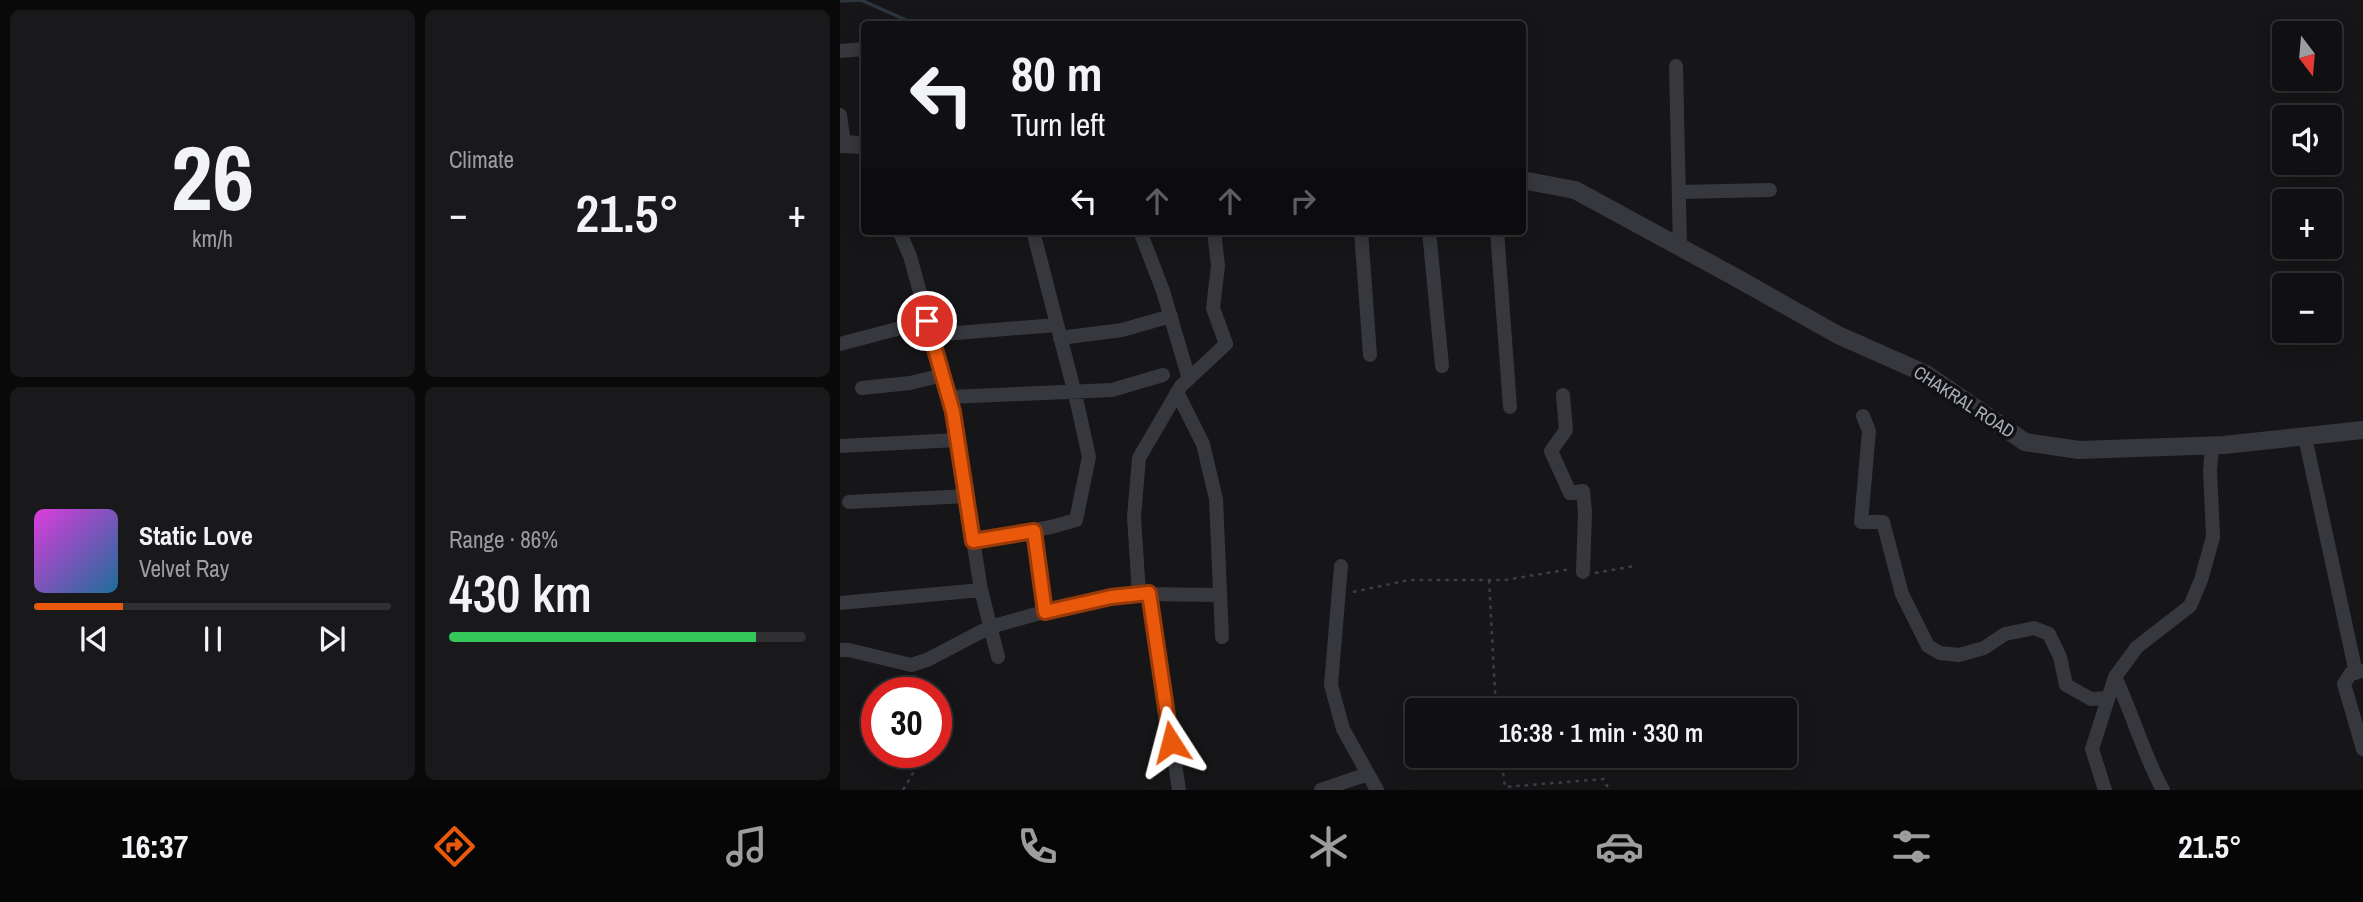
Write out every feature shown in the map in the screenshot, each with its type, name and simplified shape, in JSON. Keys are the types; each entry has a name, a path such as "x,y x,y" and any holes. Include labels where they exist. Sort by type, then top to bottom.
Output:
{"street":[{"path":"840,51 861,49"},
{"path":"1676,66 1680,247"},
{"path":"840,115 842,144 861,145"},
{"name":"CHAKRAL ROAD","path":"1526,181 1575,190 1838,335 1926,374 2025,442 2079,450 2212,446 2363,430"},
{"path":"1679,192 1770,190"},
{"path":"901,235 910,256 949,397 981,590 998,657"},
{"path":"973,541 1034,531 1076,520 1088,457 1075,392 1034,235"},
{"path":"1141,235 1171,316 1189,379"},
{"path":"1179,790 1144,593 1134,517 1139,458 1177,392 1226,344 1213,308 1218,266 1214,235"},
{"path":"1362,235 1370,355"},
{"path":"1429,235 1442,366"},
{"path":"1497,235 1510,407"},
{"path":"931,335 1122,330 1171,316"},
{"path":"840,344 927,321"},
{"path":"862,388 910,383 943,374"},
{"path":"949,397 1112,390 1163,375"},
{"path":"1177,392 1203,444 1216,499 1222,637"},
{"path":"1563,395 1566,429 1551,451 1570,493 1583,492 1583,572"},
{"path":"1863,416 1869,431 1861,522 1883,522 1902,594 1928,646 1940,653 1959,655 1984,648 2005,634 2034,628 2049,634 2060,657 2066,685 2091,699 2107,698"},
{"path":"2305,437 2360,672 2346,677 2344,684 2363,748"},
{"path":"840,446 957,440"},
{"path":"2105,790 2092,749 2115,677 2137,647 2190,606 2201,580 2213,537 2210,471 2212,446"},
{"path":"849,502 967,496"},
{"path":"1034,531 1045,612"},
{"path":"1341,566 1331,685 1343,729 1377,790"},
{"path":"840,603 981,590"},
{"path":"840,650 911,666 990,627 1045,612 1111,597 1144,593 1220,595"},
{"path":"2115,677 2149,765 2162,790"},
{"path":"1321,790 1368,774"}],"path":[{"path":"1339,594 1409,580 1505,580 1571,569 1594,573 1635,566"},
{"path":"1489,580 1495,698"},
{"path":"911,666 914,677"},
{"path":"903,790 916,768"},
{"path":"1502,768 1504,787 1604,779 1609,790"}],"waterway":[{"path":"840,1 861,0 908,21"}],"route":[{"path":"927,321 953,412 973,541 1034,531 1045,612 1111,597 1149,593 1171,742"}]}
